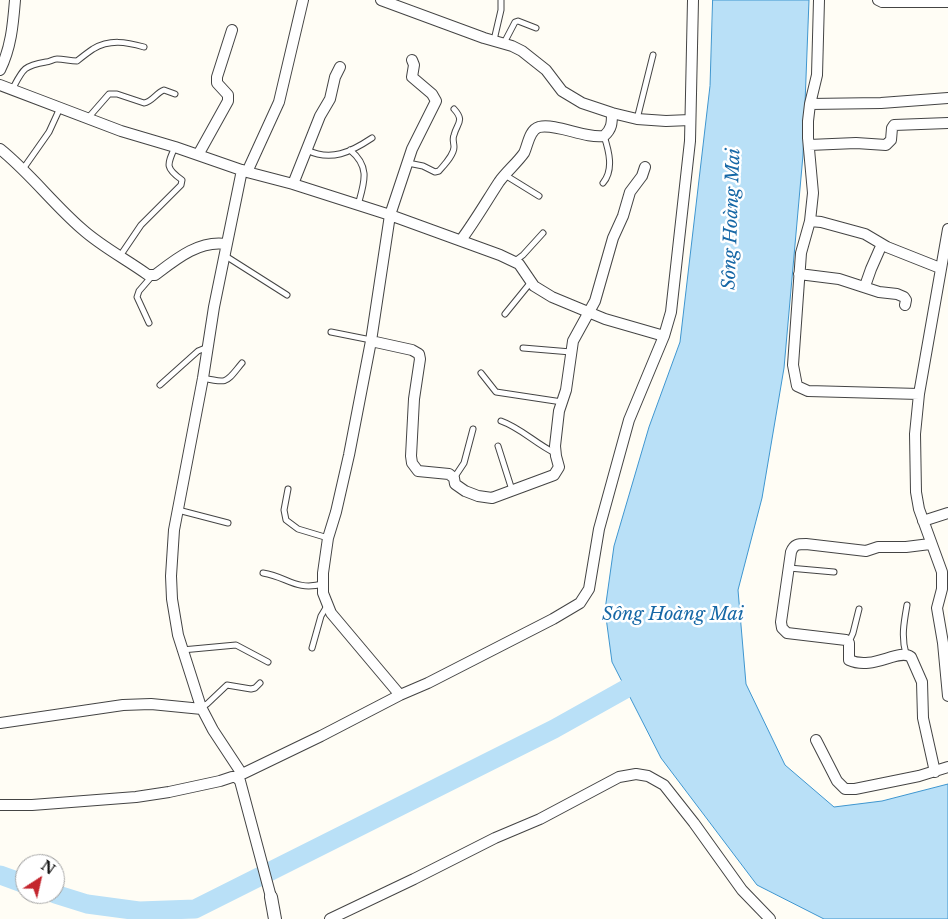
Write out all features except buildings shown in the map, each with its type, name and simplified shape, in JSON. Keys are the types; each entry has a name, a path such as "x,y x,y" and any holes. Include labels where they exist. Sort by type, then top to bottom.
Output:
{"street":[{"path":"0,70 11,38 15,0"},
{"path":"275,919 239,776 201,708 182,650 175,618 171,576 174,530 226,244 244,171 279,102 303,0"},
{"path":"381,0 499,42 530,56 546,70 559,88 582,103 612,113 637,118 666,121 690,120"},
{"path":"0,805 32,805 136,797 170,792 239,776 400,695 428,683 553,619 580,603 589,590 599,529 629,420 664,336 671,312 690,141 693,0"},
{"path":"819,0 817,75 810,104 808,145 813,181 812,206 810,222 801,253 793,365 797,386 808,391 817,392 919,394"},
{"path":"878,0 882,2 948,2"},
{"path":"198,155 228,101 228,95 217,83 217,77 232,30"},
{"path":"400,695 327,606 323,594 323,573 328,538 349,455 371,340 390,214 415,141 436,101 432,94 412,77 414,65 412,60"},
{"path":"293,184 320,116 330,99 335,77 340,67"},
{"path":"0,85 149,140 244,171 390,214 461,240 522,267 534,286 552,297 605,319 664,336"},
{"path":"810,104 881,103 948,98"},
{"path":"461,240 505,175 524,152 532,132 540,127 592,136 604,136 612,125 612,113"},
{"path":"808,145 856,143 886,145 891,140 894,125 948,123"},
{"path":"0,149 93,239 152,276 184,254 202,246 212,243 226,244"},
{"path":"371,340 412,350 419,354 420,359 414,399 412,463 418,471 449,474 454,478 455,484 458,487 478,496 492,498 554,475 559,467 555,453 559,411 566,390 573,342 597,294 613,238 623,216 630,192 642,176 645,167"},
{"path":"810,222 821,222 857,231 874,238 882,244 940,268"},
{"path":"948,228 919,394 915,434 918,509 942,572 942,589 937,608 943,643 948,696"},
{"path":"865,286 882,244"},
{"path":"799,274 839,279 879,292 901,296 906,300 905,305"},
{"path":"923,521 948,513"},
{"path":"930,544 906,547 878,547 866,551 797,544 791,552 781,622 787,633 848,642 849,660 859,664 906,654 914,660 922,682 923,718 935,772"},
{"path":"0,723 123,704 201,708"},
{"path":"816,740 837,781 845,789 856,789 935,772 948,767"},
{"path":"330,919 495,838 540,819 620,777 636,774 648,776 664,785 742,890 770,919"}],"lane":[{"path":"499,42 501,0"},
{"path":"499,42 515,22 518,21 536,28"},
{"path":"12,90 21,73 32,64 55,59 76,61 94,48 114,42 126,42 144,48"},
{"path":"637,118 653,55"},
{"path":"88,118 109,94 117,94 144,103 164,90 175,94"},
{"path":"23,170 49,132 61,107"},
{"path":"408,163 423,166 434,172 439,171 454,150 453,136 460,120 459,115 454,109"},
{"path":"603,183 609,172 604,136"},
{"path":"306,150 325,157 350,150 372,138"},
{"path":"120,256 141,225 181,185 182,180 169,171 168,167 175,147"},
{"path":"350,150 356,155 364,169 358,206"},
{"path":"505,175 539,196"},
{"path":"514,262 543,233"},
{"path":"224,255 287,295"},
{"path":"149,323 137,297 139,291 152,276"},
{"path":"505,314 531,282"},
{"path":"332,332 371,340"},
{"path":"160,385 198,351 208,347"},
{"path":"523,348 571,352"},
{"path":"203,378 224,382 228,380 242,363"},
{"path":"481,372 496,392 562,402"},
{"path":"501,421 518,429 534,442 555,453"},
{"path":"454,478 464,462 473,429"},
{"path":"498,446 512,490"},
{"path":"288,489 284,510 286,520 298,529 328,538"},
{"path":"178,510 228,523"},
{"path":"789,568 834,572"},
{"path":"264,573 280,577 298,586 323,584"},
{"path":"906,654 903,642 903,627 907,605"},
{"path":"312,648 321,616 327,606"},
{"path":"848,642 853,633 859,609"},
{"path":"182,650 236,645 268,662"},
{"path":"201,708 227,685 251,689 260,683"}],"water":[{"name":"Sông Hoàng Mai","path":"713,0 809,0 803,155 784,368 762,498 738,590 746,684 785,765 834,807 882,801 948,784 948,919 824,919 757,885 661,758 612,662 605,610 614,546 649,427 680,342 710,86"}],"waterway":[{"path":"65,897 87,904 139,911 195,909 554,729 647,677"},
{"path":"0,875 15,880"}]}
